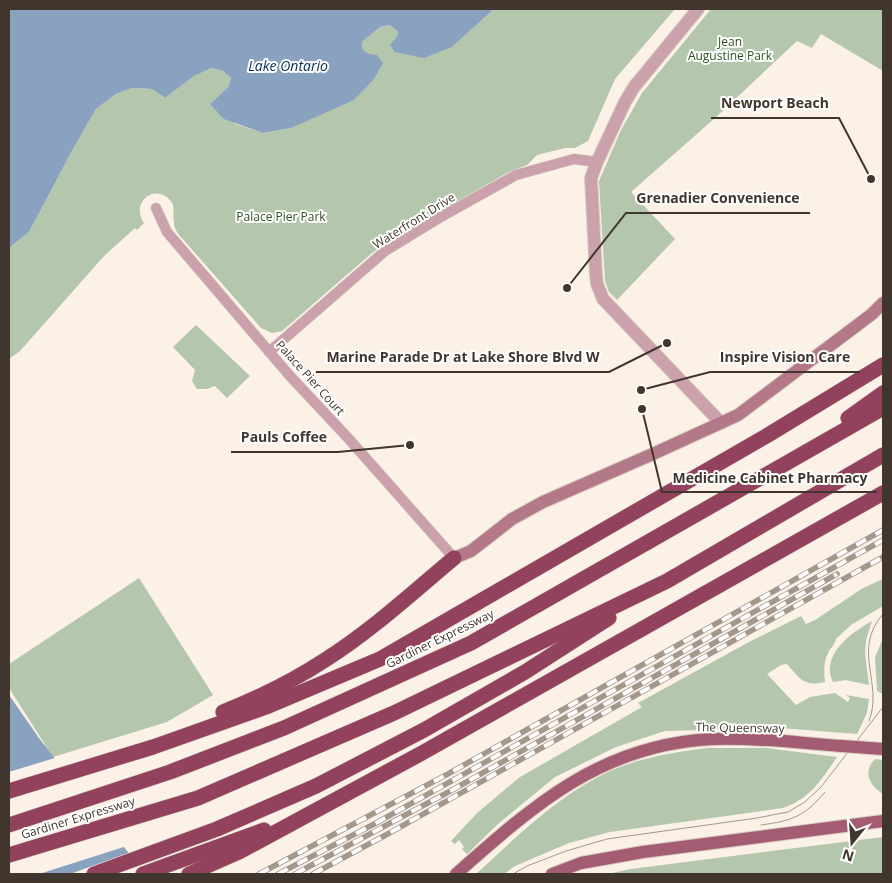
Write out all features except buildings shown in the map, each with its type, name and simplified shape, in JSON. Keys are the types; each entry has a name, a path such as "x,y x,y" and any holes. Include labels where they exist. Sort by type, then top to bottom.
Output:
{"highway":[{"path":"9,791 152,747 266,707 380,659 768,435 883,365"},
{"path":"775,469 883,393"},
{"name":"Gardiner Expressway","path":"9,826 170,772 284,728 472,643 883,408"},
{"name":"Gardiner Expressway","path":"9,855 198,798 394,713 667,581 883,455"},
{"path":"143,874 234,847 302,818 422,753 883,494"},
{"path":"172,740 182,730 253,700 325,661 376,623 454,558"},
{"path":"94,874 217,829 316,786 424,730 525,672 667,581"},
{"path":"189,874 234,847"}],"main road":[{"path":"454,558 471,551 512,519 543,502 738,415 878,312 883,302"},
{"name":"The Queensway","path":"456,874 510,827 557,791 596,769 619,759 660,746 686,741 714,739 883,749"},
{"path":"552,874 581,863 634,854 883,821"}],"street":[{"path":"698,9 634,87 597,162 591,178 596,274 599,292 608,305 721,423"},
{"name":"Waterfront Drive","path":"270,352 385,251 439,218 516,175 574,158 597,162"},
{"name":"Palace Pier Court","path":"156,208 167,232 270,352 454,558"}],"green space":[{"name":"Palace Pier Park","path":"494,9 675,9 615,79 588,141 575,148 565,148 537,155 527,165 507,173 392,239 372,253 282,331 272,333 261,328 180,236 175,226 172,202 164,195 157,194 151,195 142,202 140,216 144,223 137,230 135,228 104,256 20,351 9,359 9,248 29,232 96,109 116,94 132,88 152,89 165,98 194,76 212,68 223,71 231,78 228,87 211,103 236,124 263,133 291,128 377,55 367,53 362,49 362,42 380,27 390,25 398,32 396,38 452,47"},
{"name":"Jean Augustine Park","path":"711,9 883,9 883,71 821,34 812,48 797,41 715,118 631,192 675,239 617,300 609,292 605,281 599,181 621,130 642,93"},
{"path":"196,325 250,376 227,398 215,386 207,389 197,389 192,381 195,370 173,347"},
{"path":"139,578 213,695 167,722 53,757 9,688 9,664"},
{"path":"883,579 883,606 851,625 836,639 825,660 825,682 807,682 795,674 787,664 781,665 767,674 796,705 810,697 835,693 848,702 850,698 846,695 869,699 867,713 857,734 780,728 665,731 616,747 555,777 498,824 467,854 462,849 464,847 459,840 455,844 451,841 477,813 520,777 642,707 638,703 749,642 801,616 806,624 815,620 863,588"},
{"path":"872,621 866,640 865,654 869,685 846,680 833,682 830,672 834,654 847,638"},
{"path":"883,638 883,694 877,691 875,657"},
{"path":"707,748 766,748 837,757 808,794 783,808 610,832 569,843 515,866 504,874 476,874 541,816 595,779 637,761"},
{"path":"875,759 883,760 883,794 871,783 868,774 871,764"},
{"path":"883,837 883,874 607,874 631,869"}],"water":[{"name":"Lake Ontario","path":"9,9 494,9 452,47 424,58 395,52 390,45 398,32 390,25 380,27 362,42 362,49 367,53 377,55 383,63 374,79 354,100 291,128 263,133 224,119 210,104 228,87 231,78 223,71 212,68 194,76 165,98 152,89 132,88 116,94 96,109 29,232 9,248"},
{"path":"9,695 39,738 145,874 9,874"}],"pier":[{"path":"58,757 127,846 39,874 9,874 9,772"},
{"path":"131,852 148,874 70,874"}],"tram line":[{"path":"869,721 873,707 868,654 869,641 874,628 883,614"},
{"path":"513,874 527,866 566,851 607,839 788,812 805,802 821,787 883,707"},
{"path":"761,825 781,822 797,816 811,807 825,792"}],"railway":[{"path":"259,874 446,775 883,530"},
{"path":"278,874 378,822 883,540"},
{"path":"313,874 883,557"},
{"path":"295,874 454,789 837,574"}],"place":[{"name":"Newport Beach","path":"871,179"},
{"name":"Grenadier Convenience","path":"567,288"},
{"name":"Marine Parade Dr at Lake Shore Blvd W","path":"667,343"},
{"name":"Inspire Vision Care","path":"641,390"},
{"name":"Medicine Cabinet Pharmacy","path":"642,409"},
{"name":"Pauls Coffee","path":"410,445"}]}
